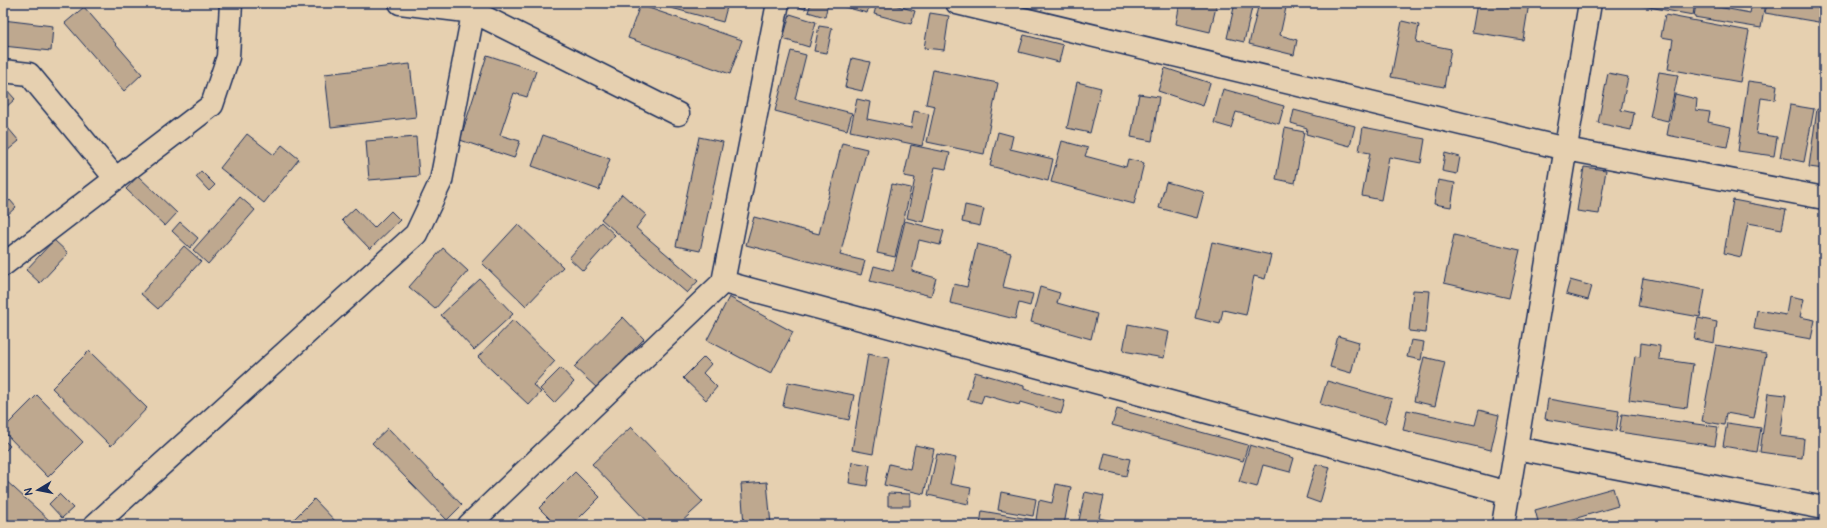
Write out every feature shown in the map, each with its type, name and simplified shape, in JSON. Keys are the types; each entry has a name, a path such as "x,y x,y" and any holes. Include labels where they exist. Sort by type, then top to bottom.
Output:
{"street":[{"path":"3,265 212,105 228,57 231,3"},
{"path":"400,3 474,8 678,114"},
{"path":"469,525 723,282 778,3"},
{"path":"956,3 1566,149 1824,198"},
{"path":"1503,525 1590,3"},
{"path":"95,525 416,234 441,181 474,8"},
{"path":"3,71 29,74 116,178"},
{"path":"723,282 1509,493"},
{"path":"1516,448 1824,508"}],"building":[{"path":"653,3 728,3 723,22"},
{"path":"786,3 807,3 805,9"},
{"path":"811,3 828,3 825,17 808,12"},
{"path":"830,3 870,3 867,13"},
{"path":"877,3 888,3 915,11 911,24 874,14"},
{"path":"1180,3 1217,3 1210,32 1176,24"},
{"path":"1235,3 1253,3 1244,42 1227,38"},
{"path":"1259,3 1287,3 1280,35 1297,40 1294,55 1249,44"},
{"path":"1477,3 1529,3 1523,40 1472,32"},
{"path":"1627,3 1695,3 1693,15"},
{"path":"1696,3 1707,3 1707,5 1750,13 1752,3 1765,3 1761,28 1694,17"},
{"path":"1767,3 1824,3 1824,23 1765,13"},
{"path":"640,5 742,40 730,74 628,38"},
{"path":"84,7 142,74 124,91 65,23"},
{"path":"930,13 949,16 944,50 924,48"},
{"path":"790,14 816,22 809,47 783,39"},
{"path":"1665,15 1749,31 1740,82 1668,69 1673,39 1661,37"},
{"path":"3,20 53,26 51,51 3,46"},
{"path":"1402,21 1419,25 1416,42 1451,49 1444,87 1391,77"},
{"path":"819,26 832,28 827,53 814,51"},
{"path":"1024,35 1063,45 1059,62 1019,52"},
{"path":"791,51 806,55 795,99 852,113 847,130 775,111"},
{"path":"487,55 536,71 527,97 514,93 500,135 520,141 514,158 460,140"},
{"path":"852,58 870,62 862,91 845,87"},
{"path":"410,64 416,117 331,127 325,74"},
{"path":"1165,68 1210,83 1203,106 1158,91"},
{"path":"933,70 998,83 984,154 927,142 935,106 926,104"},
{"path":"1659,72 1678,75 1668,121 1650,117"},
{"path":"1608,73 1628,77 1621,110 1634,113 1631,130 1598,123"},
{"path":"1748,81 1777,85 1775,100 1761,98 1756,134 1777,137 1774,156 1738,151"},
{"path":"1077,82 1101,88 1090,133 1067,128"},
{"path":"6,89 15,99 3,110 3,92"},
{"path":"1223,89 1284,106 1279,124 1236,112 1231,128 1214,123"},
{"path":"1139,94 1159,97 1152,141 1131,137"},
{"path":"1675,94 1697,99 1696,110 1710,112 1708,122 1731,127 1727,147 1667,135"},
{"path":"857,99 870,102 867,119 911,128 914,111 929,114 922,146 850,131"},
{"path":"1790,105 1814,109 1804,162 1780,157"},
{"path":"1817,109 1824,110 1824,169 1809,167"},
{"path":"1294,110 1355,126 1350,146 1306,134 1307,128 1291,123"},
{"path":"3,122 19,141 7,151 3,146"},
{"path":"1363,127 1425,139 1421,163 1389,157 1381,200 1362,196 1370,153 1359,151"},
{"path":"1285,128 1304,132 1295,183 1276,179"},
{"path":"998,132 1013,136 1010,149 1053,159 1048,181 990,166"},
{"path":"247,134 274,155 282,145 299,159 264,203 220,168"},
{"path":"543,135 610,159 599,190 532,166"},
{"path":"416,137 419,176 369,180 366,141"},
{"path":"699,137 723,142 700,251 676,246"},
{"path":"1062,141 1088,148 1085,156 1126,167 1128,159 1144,163 1134,204 1051,182"},
{"path":"842,143 867,149 840,255 865,261 861,275 746,245 754,217 819,234"},
{"path":"911,145 950,153 946,169 935,167 923,222 907,218 915,178 904,176"},
{"path":"1445,153 1460,157 1457,174 1442,171"},
{"path":"1584,167 1606,170 1599,214 1577,211"},
{"path":"201,171 215,185 209,191 196,177"},
{"path":"138,176 177,213 165,226 126,189"},
{"path":"1438,180 1455,183 1451,207 1434,204"},
{"path":"1166,182 1204,192 1197,218 1159,208"},
{"path":"892,184 911,188 895,257 877,253"},
{"path":"622,194 646,215 636,228 698,281 687,293 601,219"},
{"path":"240,197 255,210 208,264 193,250"},
{"path":"10,200 16,207 3,219 3,206"},
{"path":"1733,200 1786,210 1782,229 1748,223 1741,257 1724,253"},
{"path":"965,205 984,209 980,226 962,222"},
{"path":"355,208 374,228 391,211 400,220 370,249 342,220"},
{"path":"905,221 944,231 940,245 919,240 912,271 936,278 931,296 870,281 874,266 893,271"},
{"path":"180,222 198,238 190,248 172,231"},
{"path":"601,222 615,235 583,271 569,258"},
{"path":"518,224 563,267 526,306 482,263"},
{"path":"1454,235 1520,250 1509,298 1444,283"},
{"path":"54,240 68,253 40,283 26,270"},
{"path":"1212,242 1271,255 1265,279 1254,276 1246,315 1223,310 1220,324 1195,318"},
{"path":"977,244 1011,253 1003,287 1033,294 1030,306 1019,303 1015,319 950,303 954,284 967,287"},
{"path":"184,246 201,261 158,309 141,294"},
{"path":"443,248 468,271 435,309 409,287"},
{"path":"1643,278 1705,290 1700,317 1638,306"},
{"path":"480,279 513,314 474,350 441,315"},
{"path":"1570,280 1592,286 1588,300 1566,294"},
{"path":"1040,287 1060,293 1057,303 1097,314 1091,339 1031,322"},
{"path":"1413,290 1430,291 1426,333 1409,331"},
{"path":"1789,296 1804,299 1800,317 1815,320 1811,339 1754,329 1757,310 1786,315"},
{"path":"729,297 793,332 771,374 707,340"},
{"path":"623,317 644,339 597,388 574,367"},
{"path":"1698,318 1717,322 1714,343 1694,339"},
{"path":"513,320 555,361 533,385 541,392 529,405 478,357"},
{"path":"1128,324 1169,332 1164,358 1123,351"},
{"path":"1338,336 1359,342 1351,373 1330,367"},
{"path":"1411,340 1424,342 1421,360 1407,357"},
{"path":"1641,343 1660,346 1659,359 1693,364 1687,408 1629,400 1635,356 1640,357"},
{"path":"1716,345 1766,354 1754,418 1726,413 1724,425 1702,421"},
{"path":"89,351 147,408 111,446 52,388"},
{"path":"868,354 889,358 873,454 852,450"},
{"path":"704,357 711,364 703,373 717,387 706,400 683,378"},
{"path":"1424,357 1445,362 1435,406 1414,401"},
{"path":"561,368 574,382 554,403 540,389"},
{"path":"975,372 1024,386 1024,389 1065,401 1061,414 1020,402 1019,405 984,395 981,403 967,399"},
{"path":"1327,381 1392,399 1385,423 1320,404"},
{"path":"788,382 854,395 849,420 783,406"},
{"path":"1768,393 1786,395 1780,436 1804,439 1802,458 1760,452"},
{"path":"37,395 83,442 48,477 3,431 3,429"},
{"path":"1548,399 1619,411 1616,431 1545,419"},
{"path":"1117,409 1248,445 1243,461 1112,425"},
{"path":"1407,410 1475,425 1479,410 1499,415 1491,450 1403,430"},
{"path":"1622,414 1718,427 1715,446 1619,432"},
{"path":"1727,423 1761,428 1757,452 1723,446"},
{"path":"631,427 703,502 678,525 650,525 592,464"},
{"path":"388,428 462,505 447,520 372,443"},
{"path":"3,439 10,446 3,453"},
{"path":"915,445 934,449 924,494 884,485 889,464 910,469"},
{"path":"1250,445 1294,458 1290,472 1263,465 1257,487 1239,482"},
{"path":"1105,453 1130,459 1126,476 1101,470"},
{"path":"937,454 956,458 950,484 971,488 968,504 928,495"},
{"path":"852,462 870,465 867,486 849,483"},
{"path":"1316,464 1330,467 1320,503 1306,498"},
{"path":"575,472 600,497 572,525 556,525 539,508"},
{"path":"3,478 49,520 45,525 3,525"},
{"path":"767,482 771,525 744,525 741,484"},
{"path":"1056,484 1071,487 1064,525 1036,520 1039,500 1052,503"},
{"path":"1613,488 1618,506 1553,525 1539,525 1535,510"},
{"path":"1001,492 1036,499 1033,516 998,510"},
{"path":"1085,492 1104,496 1099,518 1126,525 1078,525"},
{"path":"888,493 910,494 910,506 888,506"},
{"path":"59,494 73,508 62,518 49,504"},
{"path":"314,499 339,525 288,525"},
{"path":"982,511 1035,520 1034,525 980,525"}]}
